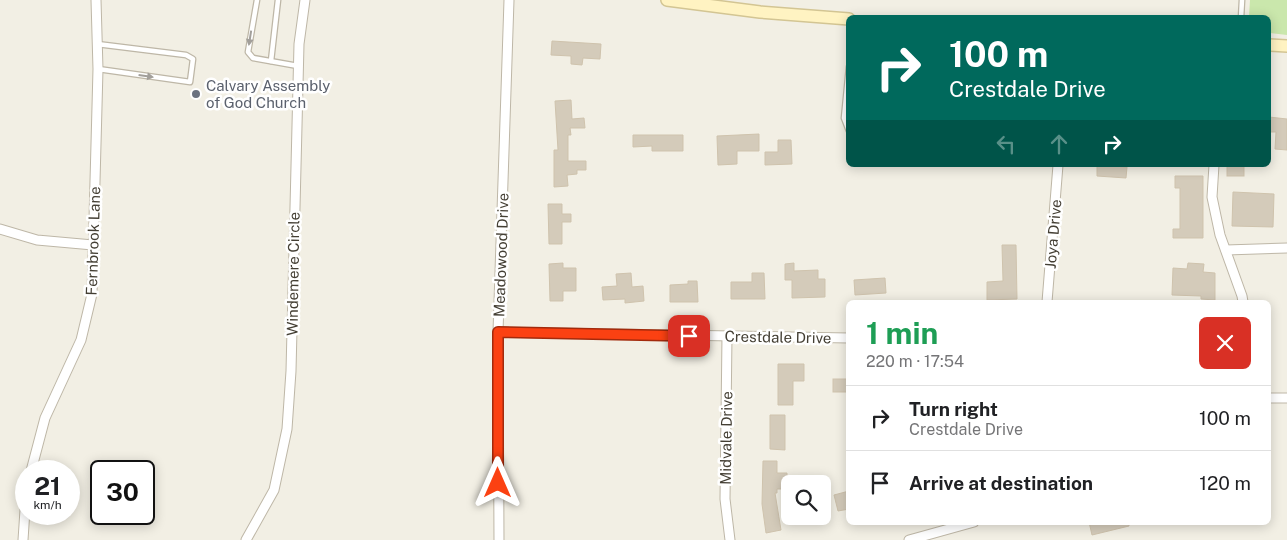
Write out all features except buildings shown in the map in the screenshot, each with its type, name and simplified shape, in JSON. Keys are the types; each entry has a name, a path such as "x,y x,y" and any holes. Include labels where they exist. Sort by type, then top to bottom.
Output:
{"main road":[{"path":"667,0 717,3 760,12 846,19"},
{"path":"1271,45 1287,46"}],"street":[{"name":"Fernbrook Lane","path":"34,460 45,418 81,340 92,294 98,69 96,0"},
{"name":"Windemere Circle","path":"246,540 274,490 287,429 291,371 299,66 305,0"},
{"name":"Meadowood Drive","path":"498,540 498,332 508,0"},
{"name":"Joya Drive","path":"1047,300 1058,167"},
{"path":"1214,167 1212,197 1220,235 1243,300"},
{"path":"0,230 37,240 93,245"},
{"path":"1226,250 1287,248"},
{"name":"Crestdale Drive","path":"498,332 846,338"},
{"name":"Midvale Drive","path":"727,336 726,499 730,540"},
{"path":"1271,398 1287,398"},
{"path":"23,540 24,525"},
{"path":"909,540 963,525"}],"lane":[{"path":"257,0 248,52 253,58 299,66"},
{"path":"271,61 278,0"},
{"path":"1241,15 1242,0"},
{"path":"97,44 186,55 193,59 190,82 98,69"},
{"path":"846,100 844,118 846,123"}],"green space":[{"path":"1250,0 1287,0 1287,35 1271,33 1271,15 1249,15"}],"place":[{"name":"Calvary Assembly of God Church","path":"196,94"}],"route":[{"path":"498,483 498,332 689,336"}]}
